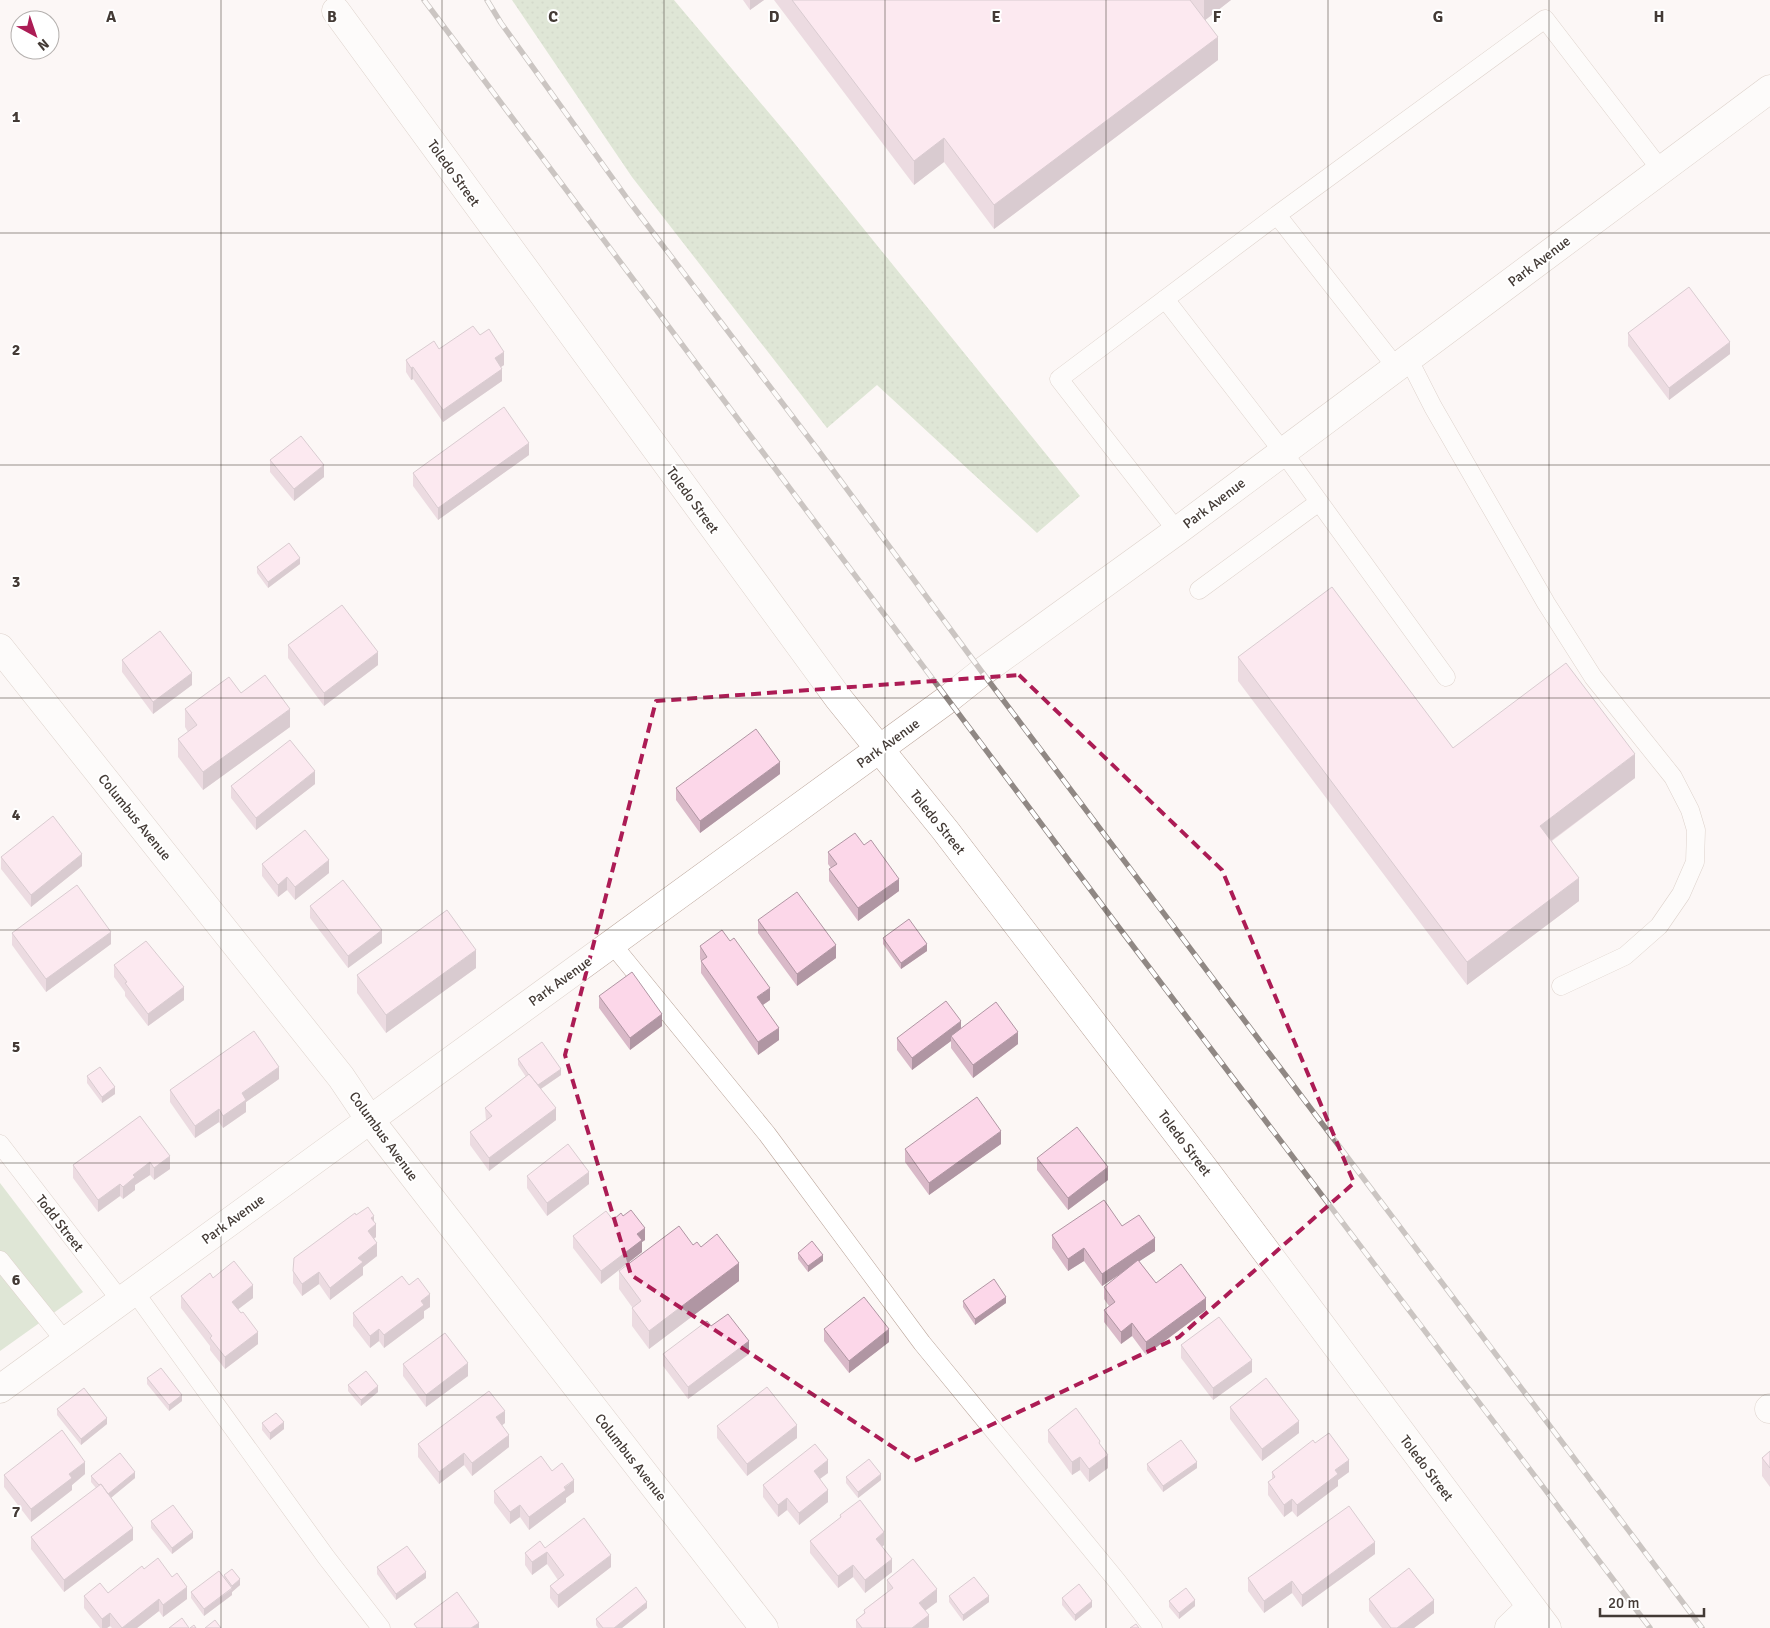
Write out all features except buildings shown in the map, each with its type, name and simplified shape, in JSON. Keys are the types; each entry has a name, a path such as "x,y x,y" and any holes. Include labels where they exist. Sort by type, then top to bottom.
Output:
{"street":[{"name":"Toledo Street","path":"332,6 839,699 945,830 1206,1171 1547,1628"},
{"name":"Park Avenue","path":"0,1389 879,750 982,672 1177,531 1770,89"},
{"name":"Columbus Avenue","path":"0,648 341,1076 370,1120 764,1628"},
{"path":"1510,1628 1531,1606"}],"lane":[{"path":"1177,531 1059,379 1277,215 1545,18 1661,170"},
{"path":"1277,215 1402,363 1433,407 1546,603 1593,677 1673,777 1690,810 1696,830 1694,862 1681,894 1659,926 1625,956 1562,986"},
{"path":"1165,300 1283,452 1446,677"},
{"path":"1199,590 1319,502"},
{"path":"612,944 767,1134 922,1343 1154,1628"},
{"name":"Todd Street","path":"0,1144 127,1296 381,1628"},
{"path":"0,1260 65,1341"}],"highlighted area":[{"path":"1019,675 1222,870 1354,1183 1179,1337 914,1461 631,1275 565,1055 656,701"}],"green space":[{"path":"512,0 674,0 791,139 1080,496 1037,533 877,385 827,428 632,177"},
{"path":"0,1183 83,1292 0,1351"}],"railway":[{"path":"424,0 1114,921 1650,1628"},
{"path":"487,0 501,23 629,201 1702,1628"}]}
